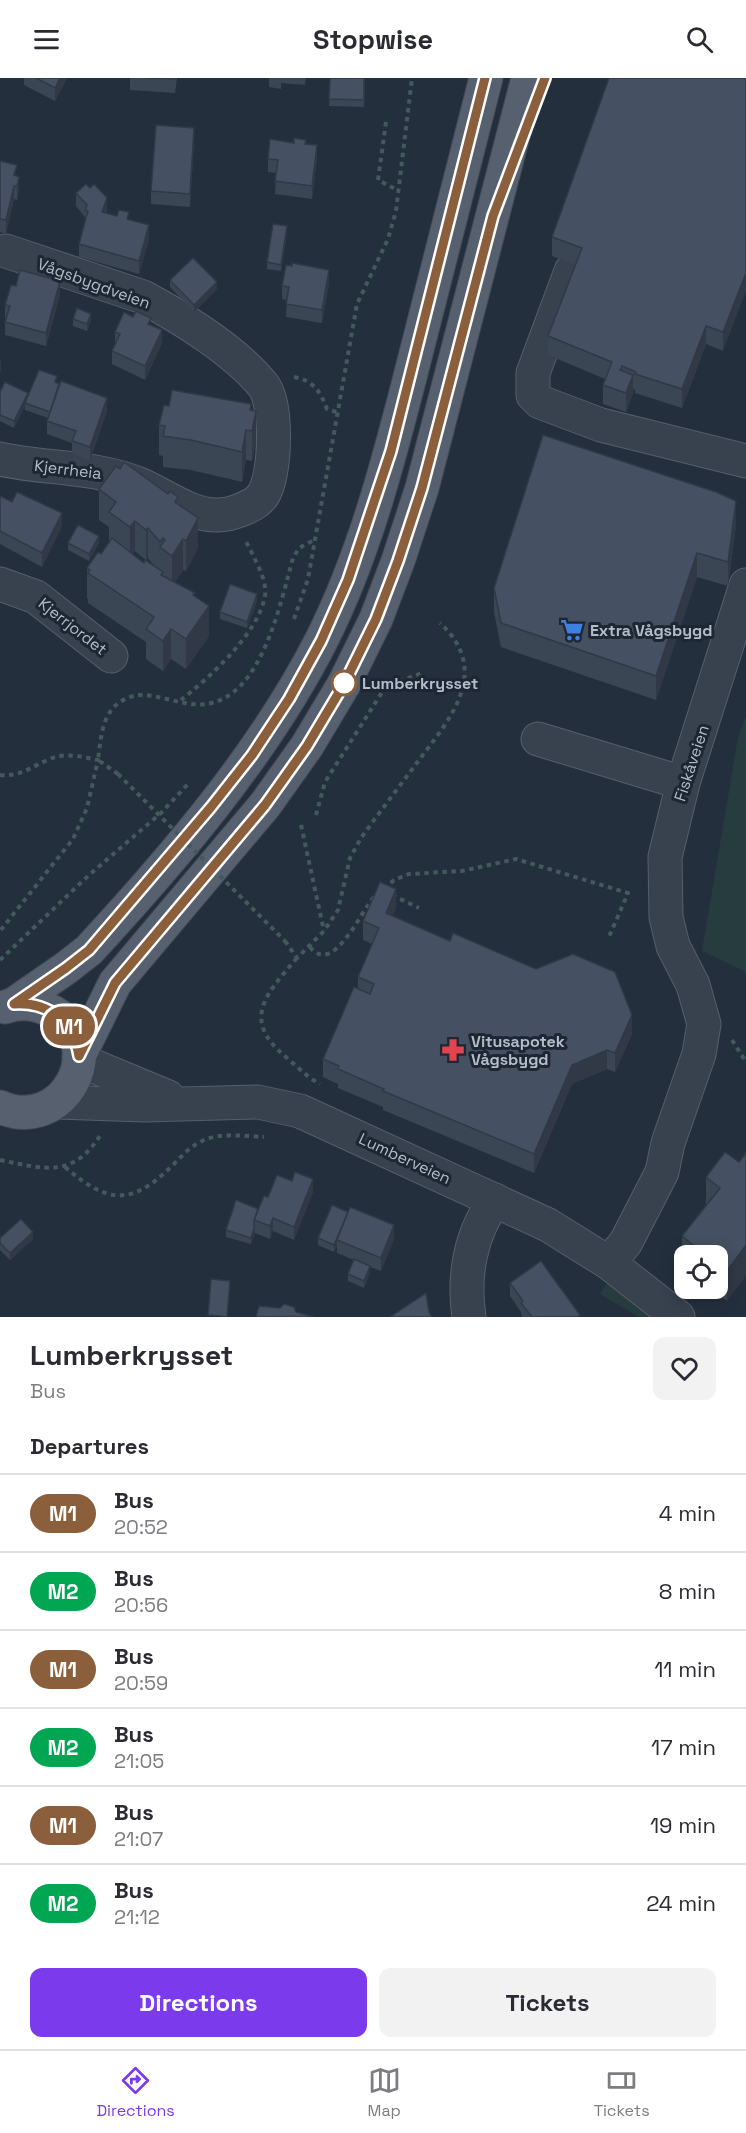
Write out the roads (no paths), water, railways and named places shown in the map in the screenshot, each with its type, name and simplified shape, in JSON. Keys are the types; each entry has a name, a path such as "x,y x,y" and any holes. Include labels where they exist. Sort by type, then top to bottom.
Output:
{"main road":[{"path":"2,1109 33,1112 57,1102 73,1083 79,1058 115,983 265,805 307,746 344,684 376,619 422,488 528,78"},
{"path":"493,216 545,78"},
{"path":"7,1006 66,968 89,950 211,807 259,745 289,699 321,641 348,580 382,482 485,79"},
{"path":"7,1006 29,1003 58,1015 69,1026 76,1040 79,1058"}],"street":[{"name":"Vågsbygdveien","path":"6,251 143,297 241,361 265,388 273,413 272,457 269,483 262,496 234,512 218,515 204,513 167,498"},
{"path":"571,271 533,373 533,394 540,402 601,425 746,461"},
{"name":"Kjerrheia","path":"0,459 107,474 138,483 167,498"},
{"name":"Kjerrjordet","path":"0,584 36,597 111,656"},
{"name":"Fiskåveien","path":"609,1263 626,1242 662,1172 668,1143 699,1054 704,1024 693,986 673,946 666,917 665,857 683,783 746,585"},
{"path":"537,739 683,783"},
{"name":"Lumberveien","path":"79,1058 146,1090 186,1103"},
{"name":"Lumberveien","path":"57,1102 258,1102 300,1111 548,1225 609,1263 678,1317"},
{"path":"469,1317 467,1291 472,1245 479,1225 495,1200"}],"place":[{"name":"Extra Vågsbygd","path":"572,630"},
{"name":"Lumberkrysset","path":"344,683"},
{"name":"Vitusapotek Vågsbygd","path":"453,1050"}]}
